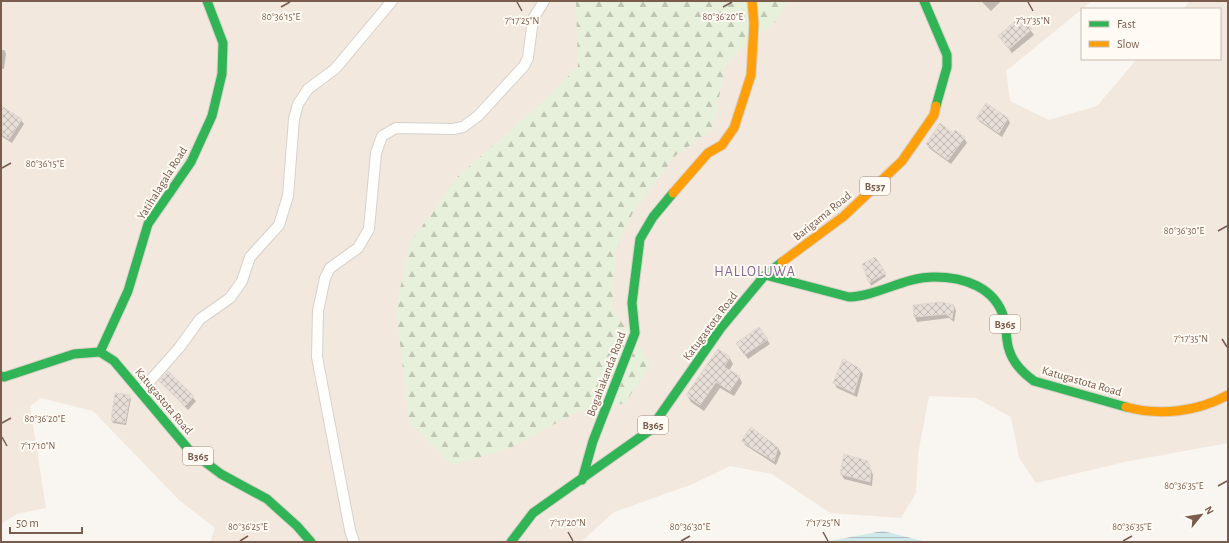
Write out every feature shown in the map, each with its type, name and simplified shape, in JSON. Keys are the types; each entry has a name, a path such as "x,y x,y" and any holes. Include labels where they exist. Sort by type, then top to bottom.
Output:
{"main road":[{"name":"Yatihalagala Road","path":"100,352 128,292 148,224 191,162 212,116 222,74 223,43 207,1"},
{"name":"Bogahakanda Road","path":"582,480 593,441 635,333 632,303 640,239 653,217 692,169 708,153 722,144 734,128 751,75 754,24 752,1"},
{"name":"Barigama Road","path":"765,275 844,216 873,189 902,161 934,115 947,67 946,55 924,1"},
{"name":"Katugastota Road","path":"511,542 533,513 582,480 649,431 721,328 765,275 848,297 859,297 891,285 939,276 974,282 989,292 999,304 1004,318 1010,354 1023,373 1034,381 1142,411 1164,413 1183,411 1227,399"},
{"path":"1,376 4,377 74,354 100,352"},
{"name":"Katugastota Road","path":"100,352 114,361 141,391 189,450 221,474 267,499 297,526 311,542"}],"street":[{"path":"141,391 180,348 200,319 230,298 242,281 250,257 279,225 288,196 294,119 298,104 308,89 335,69 392,1"},
{"path":"354,542 350,530 317,357 318,311 325,278 330,268 358,248 369,229 376,153 382,136 396,128 453,129 463,127 478,116 524,66 528,58 533,19 544,1"}],"shaded area":[{"path":"1,1 1092,1 1083,8 1081,8 1081,10 1006,71 1010,101 1049,120 1097,106 1136,60 1221,60 1221,8 1184,8 1190,1 1228,1 1228,443 1129,461 1036,483 1019,458 1011,417 976,398 929,396 918,454 916,493 901,518 830,513 772,474 730,466 693,484 614,512 581,542 210,542 215,528 179,500 93,411 41,398 30,406 46,508 17,514 1,524"}],"green space":[{"path":"576,1 788,1 775,22 740,50 725,66 713,129 675,156 633,212 616,251 612,308 651,364 625,403 577,412 508,449 452,465 409,422 396,308 410,243 457,177 547,98 578,66"}],"water":[{"path":"883,531 927,542 824,542"}],"building":[{"path":"1021,16 1032,29 1009,49 998,36"},
{"path":"986,103 1008,118 999,133 976,118"},
{"path":"1,106 22,119 9,139 1,134"},
{"path":"940,123 953,133 955,130 965,137 948,160 926,144"},
{"path":"875,257 886,273 869,283 862,264"},
{"path":"941,302 954,305 952,319 946,314 914,317 913,305"},
{"path":"759,327 768,339 744,355 736,343"},
{"path":"718,349 730,357 724,367 740,376 730,391 716,382 700,405 686,395"},
{"path":"843,359 861,369 854,393 833,383"},
{"path":"168,371 194,396 185,406 159,381"},
{"path":"115,393 130,395 125,423 111,420"},
{"path":"751,427 778,447 774,461 741,441"},
{"path":"844,454 868,461 871,470 870,482 840,474"}],"traffic: fast":[{"path":"100,352 128,291 148,224 191,162 212,116 222,74 223,43 207,1"},
{"path":"924,1 947,55 947,67 936,106"},
{"path":"582,480 593,441 635,333 632,303 640,239 653,217 673,193"},
{"path":"511,542 533,513 649,431 721,328 765,275 782,262"},
{"path":"765,275 849,297 860,296 923,278 945,277 967,282 986,291 1000,307 1005,321 1008,346 1012,358 1019,368 1034,381 1126,407"},
{"path":"1,376 4,377 74,354 100,352 114,361 189,450 221,474 267,499 297,526 311,542"}],"traffic: slow":[{"path":"673,193 708,153 722,145 734,128 751,75 754,24 752,1"},
{"path":"782,262 844,216 902,161 934,115 936,106"},
{"path":"1126,407 1139,410 1165,412 1178,411 1204,405 1228,395"}],"district":[{"name":"HALLOLUWA","path":"755,271"}]}
